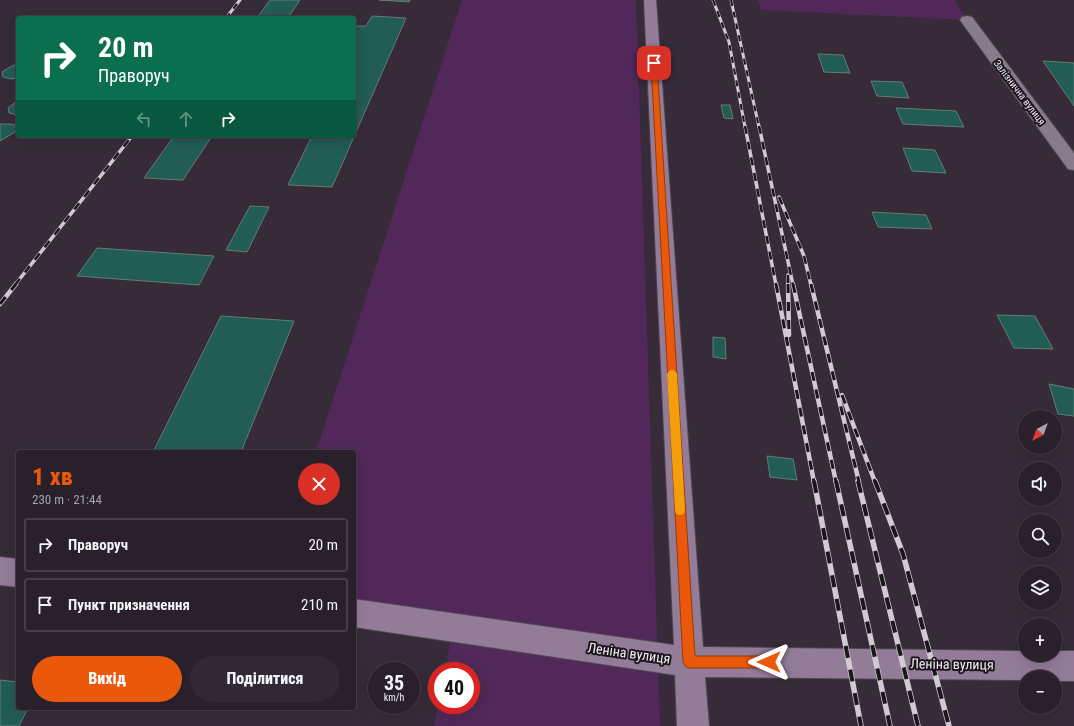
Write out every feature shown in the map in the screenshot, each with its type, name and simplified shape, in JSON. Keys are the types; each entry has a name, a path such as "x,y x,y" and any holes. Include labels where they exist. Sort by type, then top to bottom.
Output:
{"street":[{"path":"650,0 693,726"},
{"name":"Залізнична вулиця","path":"967,20 1074,165"},
{"path":"0,571 16,573"},
{"name":"Леніна вулиця","path":"356,613 689,662 1074,666"}],"shaded area":[{"path":"462,0 636,0 660,726 434,726 436,714 480,714 480,662 447,662 453,628 356,613 356,450 317,450"},
{"path":"758,0 955,0 967,20 761,10"}],"building":[{"path":"270,0 300,0 289,16 258,16"},
{"path":"379,0 410,0 409,2"},
{"path":"372,16 406,18 356,132 356,26 366,26"},
{"path":"818,54 843,55 850,73 824,72"},
{"path":"1043,61 1074,63 1074,106"},
{"path":"16,64 16,78 11,79 3,77 2,72"},
{"path":"871,81 902,82 909,98 877,96"},
{"path":"16,102 16,115 9,113 8,108"},
{"path":"721,105 730,105 733,119 724,118"},
{"path":"896,108 956,111 964,127 903,124"},
{"path":"0,124 15,125 15,132 0,141"},
{"path":"173,138 211,138 183,180 144,178"},
{"path":"311,138 353,138 332,187 288,185"},
{"path":"903,148 935,150 946,173 912,171"},
{"path":"250,206 269,207 247,252 226,250"},
{"path":"872,212 926,215 932,229 878,227"},
{"path":"97,248 214,256 199,285 77,276"},
{"path":"997,315 1035,316 1053,349 1014,348"},
{"path":"221,316 294,321 242,450 154,450"},
{"path":"713,337 725,338 726,359 713,357"},
{"path":"1049,384 1074,389 1074,416 1062,414 1062,410 1057,410"},
{"path":"767,456 793,459 797,480 770,477"},
{"path":"0,680 16,682 16,710 27,710 19,726 0,726"}],"railway":[{"path":"228,16 240,0"},
{"path":"713,0 729,42 745,127"},
{"path":"731,0 759,127"},
{"path":"745,126 776,285"},
{"path":"759,126 793,285"},
{"path":"15,285 130,138"},
{"path":"779,197 804,256 811,285"},
{"path":"788,275 788,284"},
{"path":"0,304 16,284"},
{"path":"776,284 814,482"},
{"path":"788,284 789,335"},
{"path":"793,284 836,482"},
{"path":"811,284 859,482"},
{"path":"842,395 875,482"},
{"path":"814,481 861,726"},
{"path":"836,481 890,726"},
{"path":"858,481 918,726"},
{"path":"875,481 903,554 949,726"}],"slow traffic":[{"path":"672,374 680,510"}],"route":[{"path":"654,63 689,662 769,662"}]}
